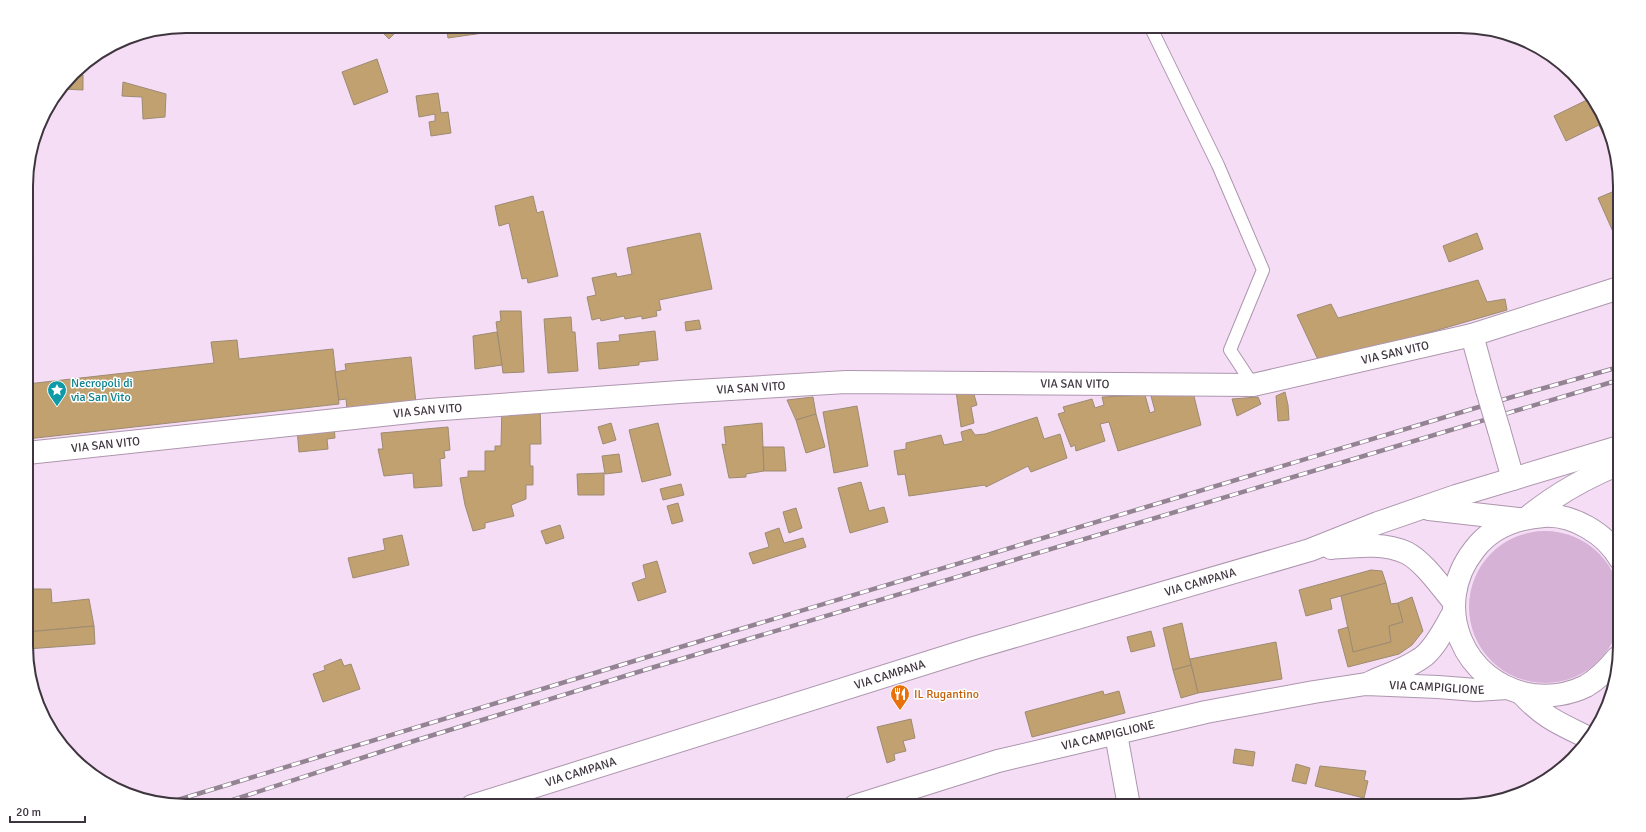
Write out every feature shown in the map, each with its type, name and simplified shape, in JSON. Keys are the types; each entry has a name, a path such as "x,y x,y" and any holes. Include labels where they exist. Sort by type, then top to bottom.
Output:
{"street":[{"name":"VIA SAN VITO","path":"33,452 429,410 846,382 1253,385 1472,335 1613,290"},
{"path":"1472,335 1514,479"},
{"name":"VIA CAMPANA","path":"494,799 974,648 1310,550 1419,509 1613,449"},
{"path":"1584,735 1551,720 1514,691 1490,678 1476,665 1462,643 1457,631 1454,607 1457,580 1466,560 1480,542 1497,528 1523,518 1580,483 1613,467"},
{"path":"1419,509 1523,518 1548,516 1569,519 1588,527 1605,539 1613,550"},
{"name":"VIA CAMPANA","path":"1310,550 1352,546 1391,548 1408,554 1423,566 1454,607"},
{"name":"VIA CAMPIGLIONE","path":"1366,684 1425,656 1436,642 1454,607"},
{"path":"1514,691 1542,696 1565,694 1585,686 1603,674 1612,663"},
{"name":"VIA CAMPIGLIONE","path":"896,799 998,761 1206,712 1314,692 1366,684 1438,686 1476,690 1514,691"},
{"path":"1116,734 1128,799"}],"lane":[{"path":"1153,33 1218,165 1263,270 1230,350 1253,385"}],"shaded area":[{"path":"1545,531 1574,537 1581,540 1599,553 1612,571 1613,641 1599,661 1581,674 1560,681 1545,683 1516,677 1509,674 1491,661 1478,643 1471,622 1469,607 1475,578 1478,571 1491,553 1509,540 1530,533"}],"building":[{"path":"383,33 395,33 389,39"},
{"path":"447,33 483,33 448,38"},
{"path":"377,59 388,92 354,105 342,72"},
{"path":"81,75 83,75 83,90 68,89"},
{"path":"123,82 166,94 165,117 143,119 142,97 122,96"},
{"path":"438,93 441,113 448,112 451,133 431,136 429,122 435,121 435,114 419,117 416,96"},
{"path":"1586,100 1597,118 1604,134 1599,125 1566,141 1554,116"},
{"path":"1613,192 1613,232 1598,198"},
{"path":"533,196 537,213 543,211 558,276 528,283 527,278 522,279 509,223 499,226 495,206"},
{"path":"700,233 712,289 659,300 661,310 656,311 657,316 642,319 642,316 625,319 624,316 601,321 600,318 592,320 587,297 596,295 592,278 616,273 617,277 632,274 627,248"},
{"path":"1477,233 1483,249 1449,262 1443,246"},
{"path":"1478,280 1487,302 1505,299 1507,310 1320,364 1297,315 1331,304 1338,318"},
{"path":"500,311 521,311 524,372 503,373 496,322 501,321"},
{"path":"571,317 572,332 575,332 578,371 548,373 544,319"},
{"path":"699,320 701,329 686,331 685,322"},
{"path":"655,331 658,360 639,362 639,365 599,369 597,343 620,341 619,335"},
{"path":"497,332 502,365 475,369 473,336"},
{"path":"237,340 239,359 333,349 339,404 33,438 33,383 214,363 211,342"},
{"path":"411,357 416,403 347,410 346,399 339,400 335,372 346,370 345,364"},
{"path":"956,391 973,391 977,405 971,407 974,423 961,427"},
{"path":"1160,392 1193,392 1201,425 1118,451 1109,422 1100,424 1105,441 1076,451 1075,445 1071,447 1058,414 1065,412 1063,407 1092,399 1095,408 1104,405 1102,397 1145,395 1150,413 1155,411 1151,396"},
{"path":"1285,392 1289,420 1278,421 1276,396"},
{"path":"813,397 816,414 796,420 787,400"},
{"path":"1258,397 1261,404 1237,416 1232,399"},
{"path":"540,404 541,444 530,444 530,466 533,466 533,485 526,485 526,499 511,505 514,516 485,523 485,528 473,531 465,505 460,478 468,477 468,471 485,471 485,451 495,451 495,446 501,446 502,405"},
{"path":"857,406 868,466 834,473 823,412"},
{"path":"816,414 825,447 806,453 796,420"},
{"path":"1037,417 1044,439 1060,434 1067,458 1031,472 1028,466 986,487 985,485 909,496 905,474 898,475 894,451 906,449 906,443 941,435 944,445 963,441 961,432 971,429 975,435 985,434"},
{"path":"611,423 616,440 603,444 598,427"},
{"path":"658,423 671,475 642,482 629,430"},
{"path":"762,423 764,471 746,474 746,477 729,478 722,444 726,445 724,427"},
{"path":"334,425 335,438 327,439 328,449 299,452 297,429"},
{"path":"448,427 450,450 444,451 445,458 440,459 442,486 414,488 413,473 384,476 378,449 383,449 381,433"},
{"path":"763,447 784,447 786,471 764,471"},
{"path":"619,454 622,472 605,474 602,456"},
{"path":"604,473 604,495 578,495 577,474"},
{"path":"861,482 869,511 884,507 888,522 850,533 838,488"},
{"path":"681,484 684,495 663,500 660,489"},
{"path":"678,503 683,521 672,524 667,506"},
{"path":"796,508 802,528 789,533 783,512"},
{"path":"560,525 564,538 546,544 541,531"},
{"path":"779,528 784,543 803,538 806,547 753,564 749,553 769,547 765,533"},
{"path":"402,535 409,565 353,578 348,558 385,550 383,539"},
{"path":"657,561 666,592 638,601 632,583 646,578 643,565"},
{"path":"1371,570 1382,571 1386,583 1330,599 1332,609 1306,616 1299,590"},
{"path":"1386,583 1391,604 1398,603 1403,622 1389,626 1391,642 1353,652 1341,596"},
{"path":"33,589 51,589 52,603 89,599 94,626 33,631"},
{"path":"1412,597 1423,631 1412,645 1399,654 1348,667 1338,630 1348,627 1353,652 1391,642 1389,626 1403,622 1398,603"},
{"path":"1182,623 1191,665 1173,670 1163,628"},
{"path":"94,626 95,644 33,649 33,631"},
{"path":"1151,631 1155,646 1131,652 1127,637"},
{"path":"1276,642 1282,679 1198,693 1190,659"},
{"path":"341,659 344,666 351,664 360,689 323,702 313,674 325,670 324,666"},
{"path":"1191,665 1198,693 1181,698 1173,670"},
{"path":"1103,691 1104,695 1119,691 1125,713 1032,737 1025,712"},
{"path":"911,719 915,738 903,741 906,751 894,754 895,760 887,763 877,727"},
{"path":"1235,749 1255,752 1253,766 1233,763"},
{"path":"1296,764 1310,768 1306,784 1292,781"},
{"path":"1320,766 1366,771 1364,780 1368,781 1364,798 1315,786"}],"railway":[{"path":"181,799 1512,397 1613,369"},
{"path":"236,799 417,740 651,668 1613,382"}],"place":[{"name":"Necropoli di via San Vito","path":"57,407"},
{"name":"IL Rugantino","path":"900,711"}]}
